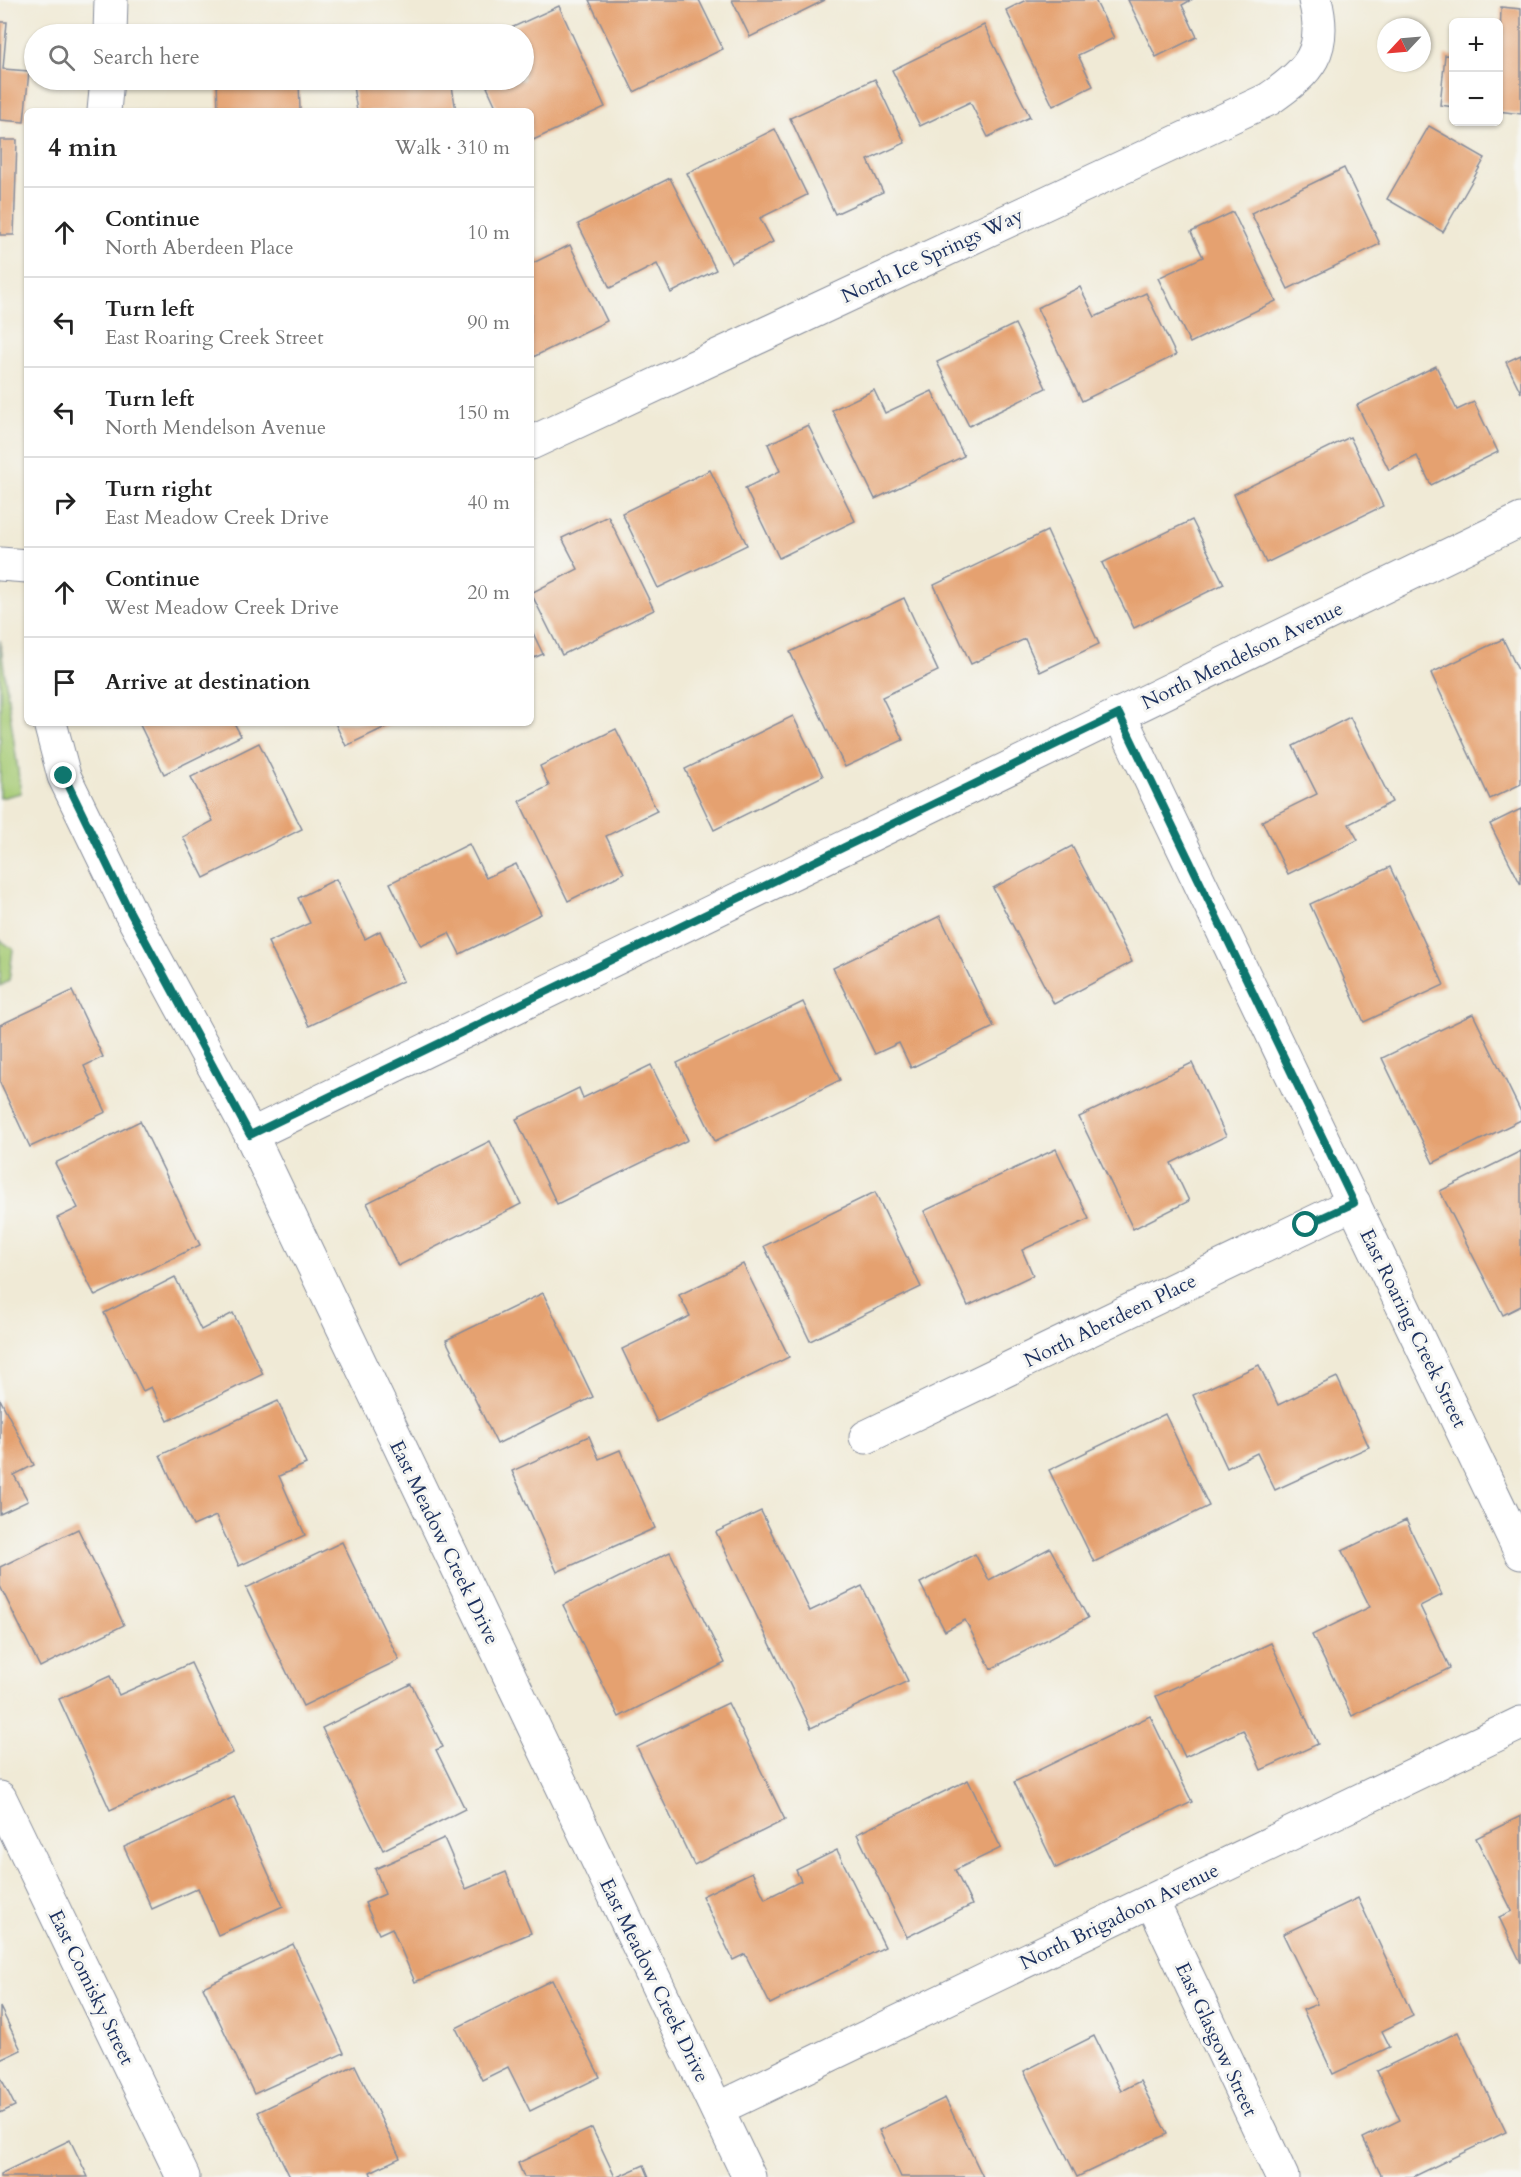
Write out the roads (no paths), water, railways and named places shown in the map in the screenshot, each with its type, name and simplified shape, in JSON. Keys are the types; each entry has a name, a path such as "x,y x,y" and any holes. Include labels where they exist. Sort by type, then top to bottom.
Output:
{"street":[{"path":"110,24 111,0"},
{"name":"North Ice Springs Way","path":"534,442 1269,99 1298,78 1309,66 1318,50 1319,17 1315,0"},
{"path":"104,108 106,90"},
{"name":"North Mendelson Avenue","path":"250,1135 1521,520"},
{"path":"0,564 24,566"},
{"name":"East Roaring Creek Street","path":"1119,714 1521,1552"},
{"name":"East Meadow Creek Drive","path":"51,726 64,776 130,912 250,1135 749,2177"},
{"name":"North Aberdeen Place","path":"866,1437 1354,1203"},
{"name":"North Brigadoon Avenue","path":"717,2109 1521,1723"},
{"name":"East Comisky Street","path":"0,1798 183,2177"},
{"name":"East Glasgow Street","path":"1152,1901 1282,2177"}]}
